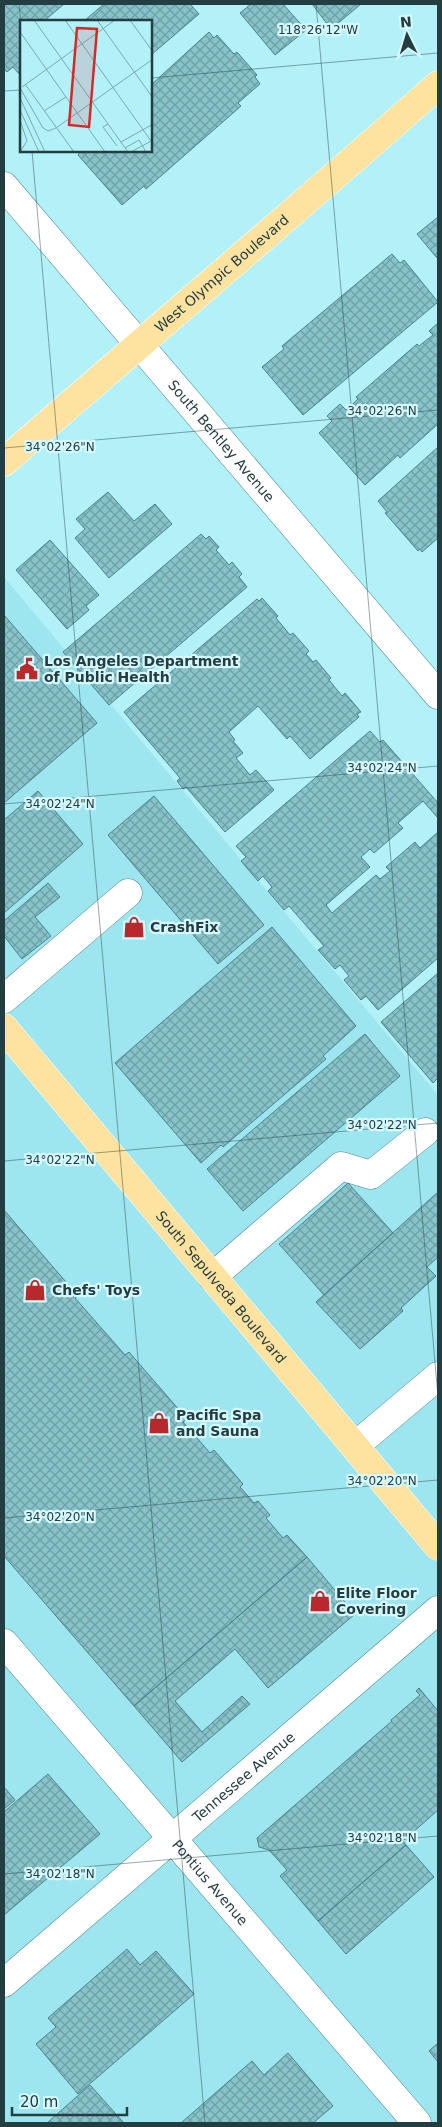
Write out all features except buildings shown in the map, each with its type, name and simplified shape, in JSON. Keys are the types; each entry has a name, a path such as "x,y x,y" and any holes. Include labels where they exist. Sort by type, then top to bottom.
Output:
{"main road":[{"name":"West Olympic Boulevard","path":"4,462 138,343 308,201 438,85"},
{"name":"South Sepulveda Boulevard","path":"4,1028 438,1546"}],"street":[{"name":"South Bentley Avenue","path":"4,186 438,695"},
{"path":"4,999 128,893"},
{"path":"212,1277 341,1166 371,1175 425,1132"},
{"path":"355,1446 438,1376"},
{"name":"Tennessee Avenue","path":"4,1983 438,1610"},
{"name":"Pontius Avenue","path":"4,1643 417,2123"}],"shaded area":[{"path":"4,577 438,1095 438,2123 4,2123"}],"place":[{"name":"Los Angeles Department of Public Health","path":"27,669"},
{"name":"CrashFix","path":"134,927"},
{"name":"Chefs' Toys","path":"35,1290"},
{"name":"Pacific Spa and Sauna","path":"159,1423"},
{"name":"Elite Floor Covering","path":"320,1601"}]}
